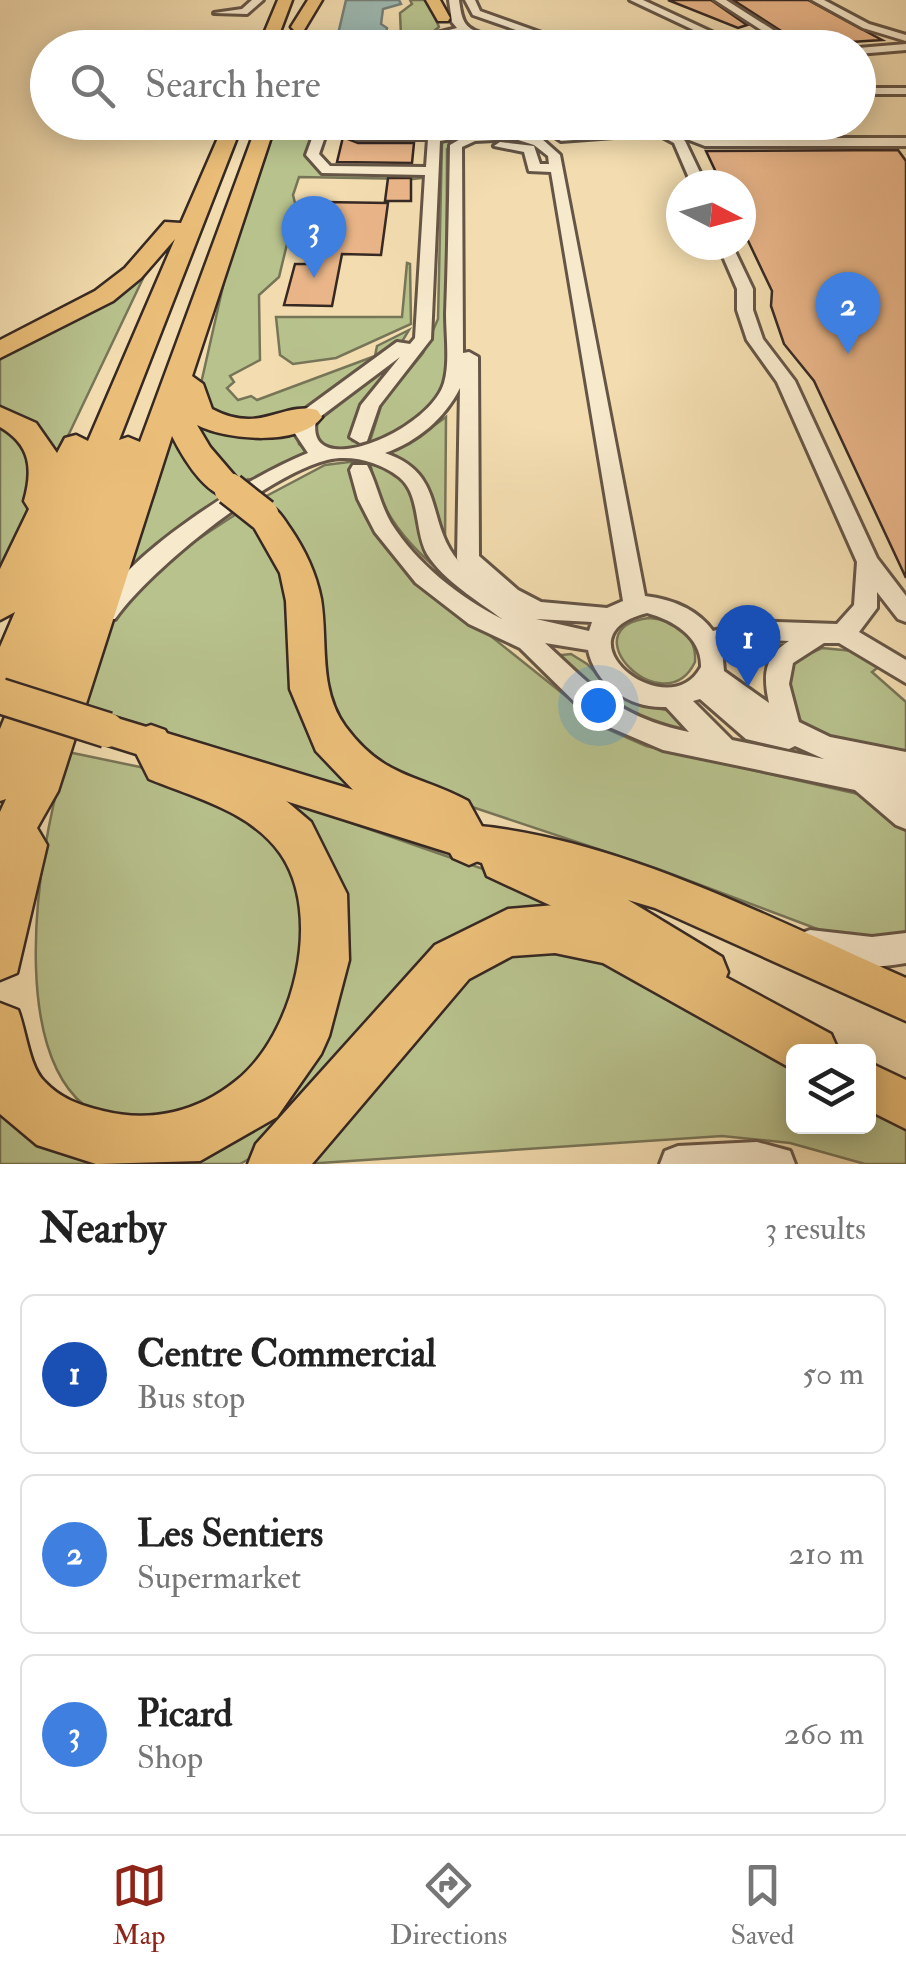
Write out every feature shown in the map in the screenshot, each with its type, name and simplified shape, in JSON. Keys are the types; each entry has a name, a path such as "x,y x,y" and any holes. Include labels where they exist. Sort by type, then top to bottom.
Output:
{"highway":[{"path":"273,30 285,0"},
{"path":"286,30 298,0"},
{"path":"299,30 312,0"},
{"path":"433,0 444,25"},
{"path":"34,530 47,511 214,140"},
{"path":"0,694 227,140"},
{"path":"0,870 22,811 18,787 243,140"},
{"path":"18,787 88,648 93,619 261,140"},
{"path":"0,350 104,296 133,273 173,227"},
{"path":"214,279 220,284 188,384 181,394 182,426 197,454 263,515 286,546 300,583 303,672 310,700 324,728 368,778 404,798 453,816 469,843"},
{"path":"188,384 199,414 228,427 258,431 307,417"},
{"path":"0,416 24,426 45,457 46,483 34,530 0,606"},
{"path":"0,1028 18,1094 56,1126 136,1147 200,1134 258,1098 303,1036 324,960 324,894 295,837 256,802 164,766 129,736"},
{"path":"0,956 1,934 36,813 18,787"},
{"path":"276,1164 452,962 508,933 555,928 610,940 801,1044"}],"main road":[{"path":"0,694 469,843 505,846 658,889 906,1000"},
{"path":"469,843 500,863 576,892 655,936 805,1044"},
{"path":"876,1089 906,1106"}],"street":[{"path":"238,28 244,12 258,0"},
{"path":"440,30 444,25 444,0"},
{"path":"454,0 457,22 467,30"},
{"path":"470,0 472,11 526,30"},
{"path":"635,0 699,30"},
{"path":"720,0 768,30"},
{"path":"817,0 866,26 906,38"},
{"path":"219,13 244,12"},
{"path":"505,30 506,23"},
{"path":"444,25 456,30"},
{"path":"876,52 906,49"},
{"path":"876,91 906,91"},
{"path":"317,140 312,155 327,170 432,171"},
{"path":"434,140 427,324 423,339 370,405 361,453 363,490 381,529 410,565 478,616 528,641 602,712 663,738 906,788"},
{"path":"88,648 124,586 165,549 324,454 361,453 394,442 424,424 447,399 454,381 454,149 461,140"},
{"path":"526,140 538,142 555,161"},
{"path":"555,140 555,161 635,605"},
{"path":"675,140 692,170"},
{"path":"695,140 716,149 743,148 742,142 906,142"},
{"path":"555,161 534,168 530,149 468,148 468,559 523,604 537,610 588,611 608,618 635,605 673,609 695,622 710,642 713,658 705,679 672,697 654,697 628,688 614,678 599,650 608,618"},
{"path":"732,260 745,289 754,340 786,381 868,562 906,614"},
{"path":"324,454 310,446 304,432 307,417 427,324"},
{"path":"361,453 407,470 420,484 429,535 441,560 534,631 599,650"},
{"path":"797,733 778,684 782,658 831,634 865,608 868,562"},
{"path":"710,642 749,630 831,634 906,673"},
{"path":"528,641 599,650"},
{"path":"705,679 755,731 797,733 906,764"},
{"path":"672,697 727,752"},
{"path":"858,777 906,816"},
{"path":"778,940 872,953 906,948"},
{"path":"678,1164 757,1160 777,1164"}],"green space":[{"path":"410,0 428,0 439,27 401,30 400,13 412,4"},
{"path":"271,140 310,140 306,155 330,172 423,174 413,179 299,177 279,277 259,295 260,360 230,376 234,382 227,388 238,400 251,396 257,400 375,356 377,346 409,330 403,340 359,377 293,418 261,423 213,414 200,388 228,264"},
{"path":"456,140 447,149 446,377 440,393 413,421 376,442 356,448 320,448 311,427 403,353 365,400 353,441 370,441 382,403 423,353 438,319 442,142"},
{"path":"407,263 411,324 336,358 293,364 280,355 276,317 402,317"},
{"path":"147,270 57,459 35,427 0,409 0,354"},
{"path":"446,417 445,544 466,569 463,571 449,555 441,538 427,487 418,474 404,463 381,455 410,443"},
{"path":"0,424 37,456 36,495 0,574"},
{"path":"196,424 297,432 299,444 314,456 263,483 248,479 243,482 214,465"},
{"path":"168,431 230,503 135,564 130,558 156,490"},
{"path":"357,461 390,469 405,478 413,491 421,526 510,619 506,623 423,556 390,516 371,467 352,468 366,519 398,562 607,729 646,746 858,794 887,809 906,826 906,935 860,939 820,930 658,869 400,783 336,726 257,501 325,465"},
{"path":"241,511 273,544 352,789 78,705 99,646 130,598 163,565"},
{"path":"649,618 676,625 688,636 695,662 681,679 663,684 645,679 619,653 617,638 626,625"},
{"path":"822,648 864,652 881,665 872,672 906,702 906,757 838,743 804,724 794,709 790,688 793,661"},
{"path":"571,654 587,664 620,698 670,711 698,732 657,727 619,708 552,656"},
{"path":"68,752 140,767 222,796 268,824 314,899 306,1004 233,1099 160,1118 121,1122 83,1104 57,1069 42,1023 36,968 37,910 44,851"},
{"path":"297,804 595,908 490,923 282,1140 240,1164 0,1164 0,1067 156,1159 339,985 287,806"},
{"path":"575,943 786,1055 786,1134 876,1134 876,1107 906,1125 906,1164 865,1164 790,1143 722,1136 305,1164 479,967 527,944"}],"water":[{"path":"346,0 399,0 401,4 383,9 381,24 387,30 339,30"}],"building":[{"path":"668,0 711,0 747,25 738,28"},
{"path":"733,0 808,0 864,30 780,30"},
{"path":"342,140 414,143 412,163 337,162"},
{"path":"898,150 906,161 906,578 814,381 784,344 771,306 772,291 756,257 756,170 715,170 706,151"},
{"path":"388,178 411,178 411,201 385,201"},
{"path":"322,202 388,203 381,255 342,254 332,306 284,305 295,264 306,264"}],"place":[{"name":"Picard","path":"314,278"},
{"name":"Les Sentiers","path":"848,354"},
{"name":"Centre Commercial","path":"748,687"}]}
